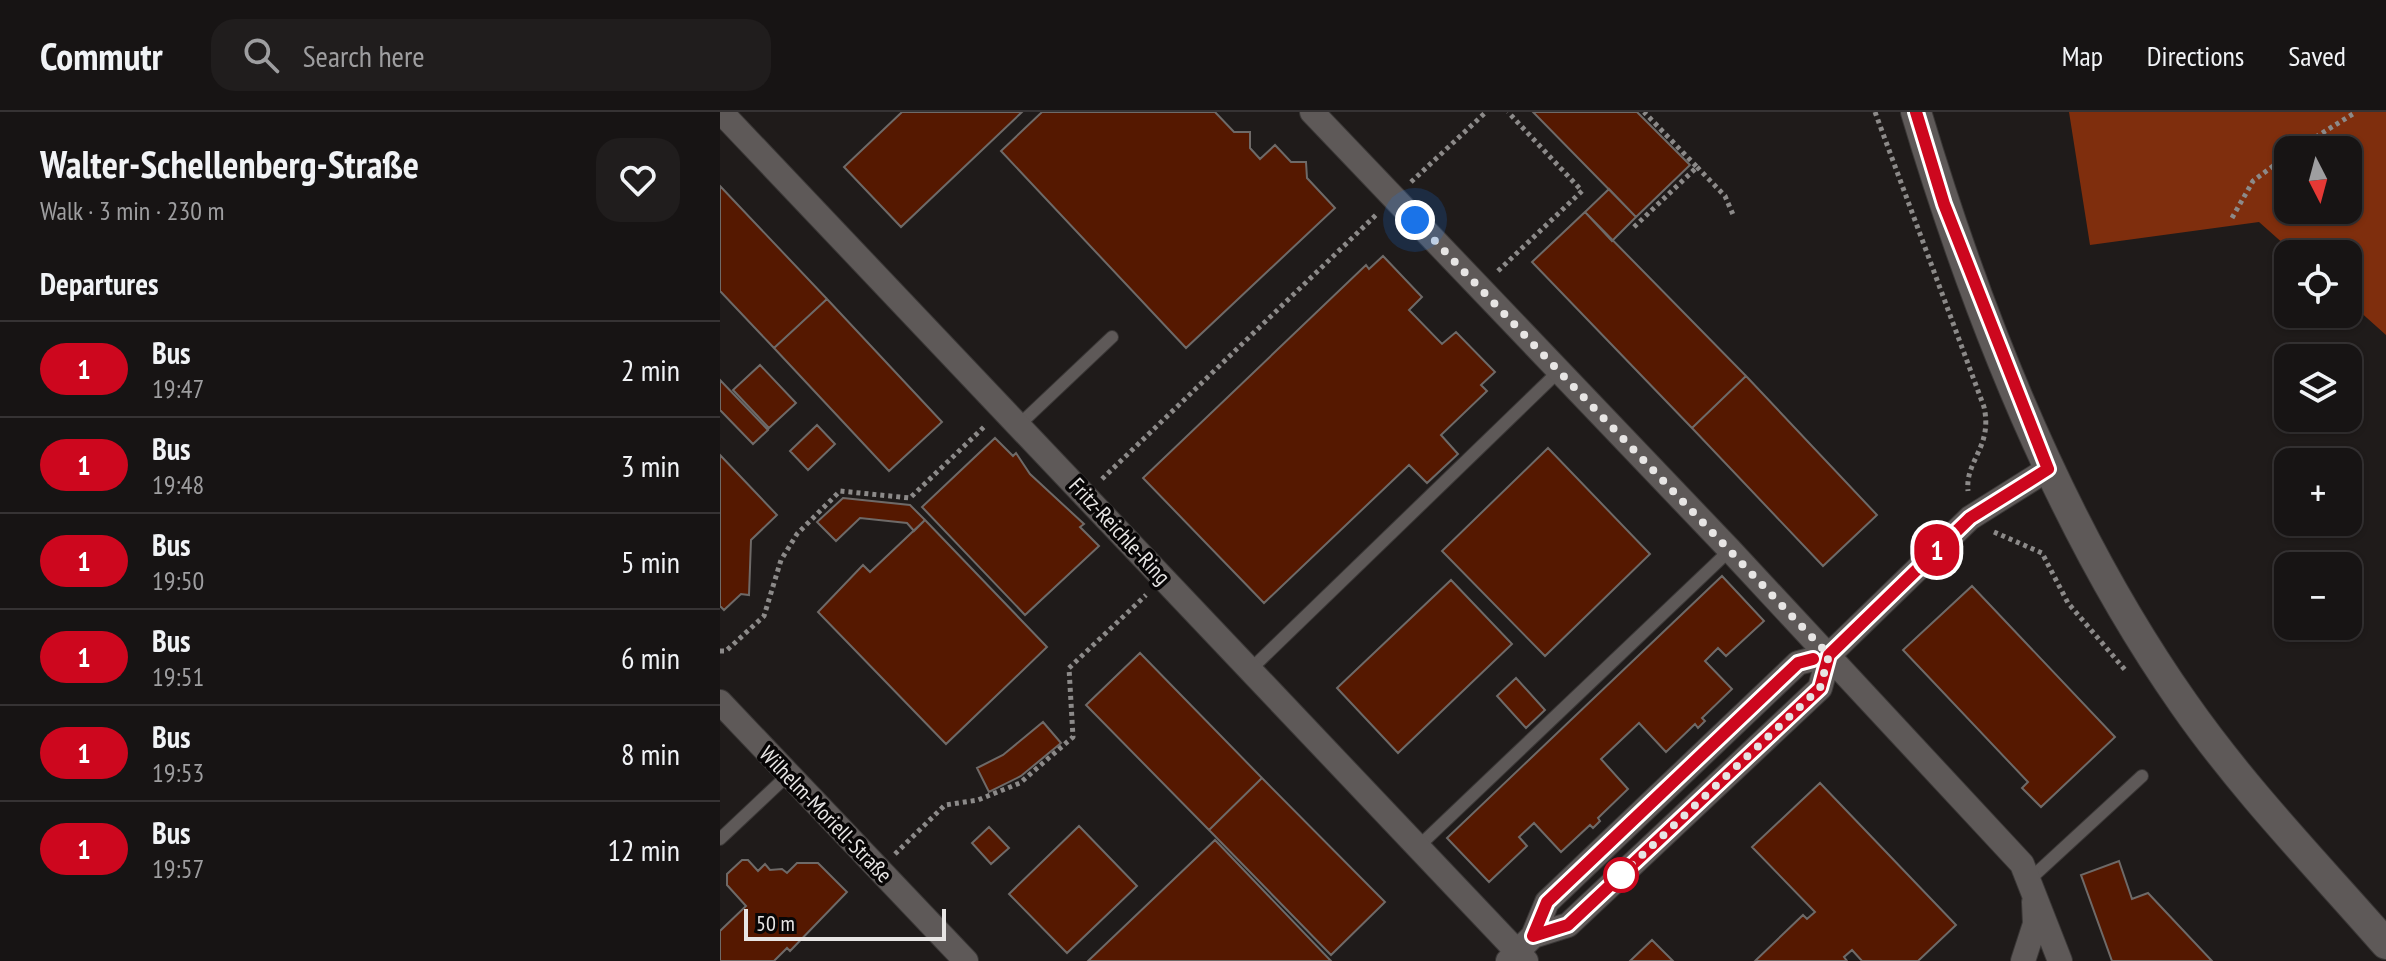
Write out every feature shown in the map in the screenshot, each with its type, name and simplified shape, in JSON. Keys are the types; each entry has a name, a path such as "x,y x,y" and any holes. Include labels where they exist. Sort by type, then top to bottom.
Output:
{"street":[{"name":"Fritz-Reichle-Ring","path":"721,112 1521,952"},
{"path":"1312,112 1730,550 2022,864 2060,961"},
{"path":"1916,112 1944,204 2048,469 2108,579 2183,703 2243,782 2386,944"},
{"path":"1521,952 1547,902 1798,663 1829,655 1970,518 2048,469"},
{"name":"Wilhelm-Moriell-Straße","path":"720,702 966,961"},
{"path":"2023,961 2035,924 2029,880"}],"lane":[{"path":"1011,417 1112,337"},
{"path":"1251,669 1559,371"},
{"path":"1419,846 1730,550"},
{"path":"720,839 789,774"},
{"path":"2029,880 2142,776"}],"path":[{"path":"1087,495 1486,112"},
{"path":"1480,289 1582,191 1508,112"},
{"path":"1644,112 1725,196 1734,217"},
{"path":"2317,136 2356,112"},
{"path":"2232,218 2253,181 2274,165"},
{"path":"1634,227 1697,167"},
{"path":"720,651 726,651 764,616 781,560 797,534 840,491 910,498 1011,417"},
{"path":"879,869 945,805 978,800 1020,783 1073,737 1069,668 1165,578"}],"shaded area":[{"path":"2069,112 2386,112 2386,335 2362,314 2362,240 2279,240 2259,222 2090,245"}],"building":[{"path":"902,112 1022,112 901,227 844,167"},
{"path":"1042,112 1215,112 1234,132 1250,132 1250,148 1260,159 1275,145 1291,162 1306,162 1307,178 1335,208 1186,348 1001,151"},
{"path":"1533,112 1637,112 1690,165 1636,217"},
{"path":"720,186 827,299 774,348 720,291"},
{"path":"1609,189 1636,217 1612,241 1585,212"},
{"path":"1585,212 1746,376 1692,428 1532,262"},
{"path":"1383,256 1422,297 1409,310 1442,344 1456,332 1495,372 1481,385 1487,391 1441,435 1458,454 1427,483 1409,465 1264,603 1143,478 1366,265 1369,269"},
{"path":"827,299 942,422 889,471 774,348"},
{"path":"760,365 796,403 769,428 733,390"},
{"path":"1746,376 1877,515 1823,566 1692,428"},
{"path":"720,380 768,430 753,444 720,410"},
{"path":"817,425 835,444 808,470 790,451"},
{"path":"995,438 1013,456 1016,453 1030,474 1084,524 1080,527 1099,546 1025,615 922,507"},
{"path":"1548,448 1650,554 1545,656 1442,551"},
{"path":"720,455 777,515 751,540 749,595 741,594 724,610 720,606"},
{"path":"843,498 910,505 925,520 914,531 907,523 860,518 836,541 817,522"},
{"path":"925,520 1047,647 946,744 818,612 863,565 870,572"},
{"path":"1722,576 1764,621 1726,656 1718,648 1705,661 1732,689 1702,718 1705,721 1698,728 1695,724 1666,752 1639,723 1601,759 1628,789 1598,818 1600,821 1593,828 1590,825 1561,852 1534,823 1519,837 1527,846 1489,882 1447,838"},
{"path":"1451,580 1512,644 1398,753 1337,688"},
{"path":"1972,586 2115,737 2041,807 2022,788 2028,782 1903,650"},
{"path":"1140,653 1262,778 1209,830 1086,705"},
{"path":"1516,678 1545,710 1526,728 1497,696"},
{"path":"1043,722 1061,743 1021,776 989,792 977,768 1003,755"},
{"path":"1262,778 1385,902 1331,955 1209,830"},
{"path":"1820,783 1956,925 1918,961 1862,961 1852,950 1844,957 1847,961 1755,961 1803,915 1807,919 1815,912 1752,847"},
{"path":"1079,826 1137,886 1067,953 1009,894"},
{"path":"989,827 1009,848 991,864 972,843"},
{"path":"1215,840 1331,961 1088,961"},
{"path":"742,860 748,860 758,871 765,864 770,870 782,869 787,873 797,863 818,863 847,892 790,951 787,948 774,961 720,961 720,931 746,906 727,885 727,874"},
{"path":"2119,861 2132,899 2148,893 2212,961 2112,961 2081,875"},
{"path":"1652,940 1673,961 1630,961"}],"bus line":[{"name":"1","path":"1813,659 1798,663 1547,902 1533,936 1568,925 1820,688 1829,655 1970,518 2048,469 1944,204 1916,112"}],"route":[{"path":"1415,220 1829,655 1820,688 1621,875"}]}
